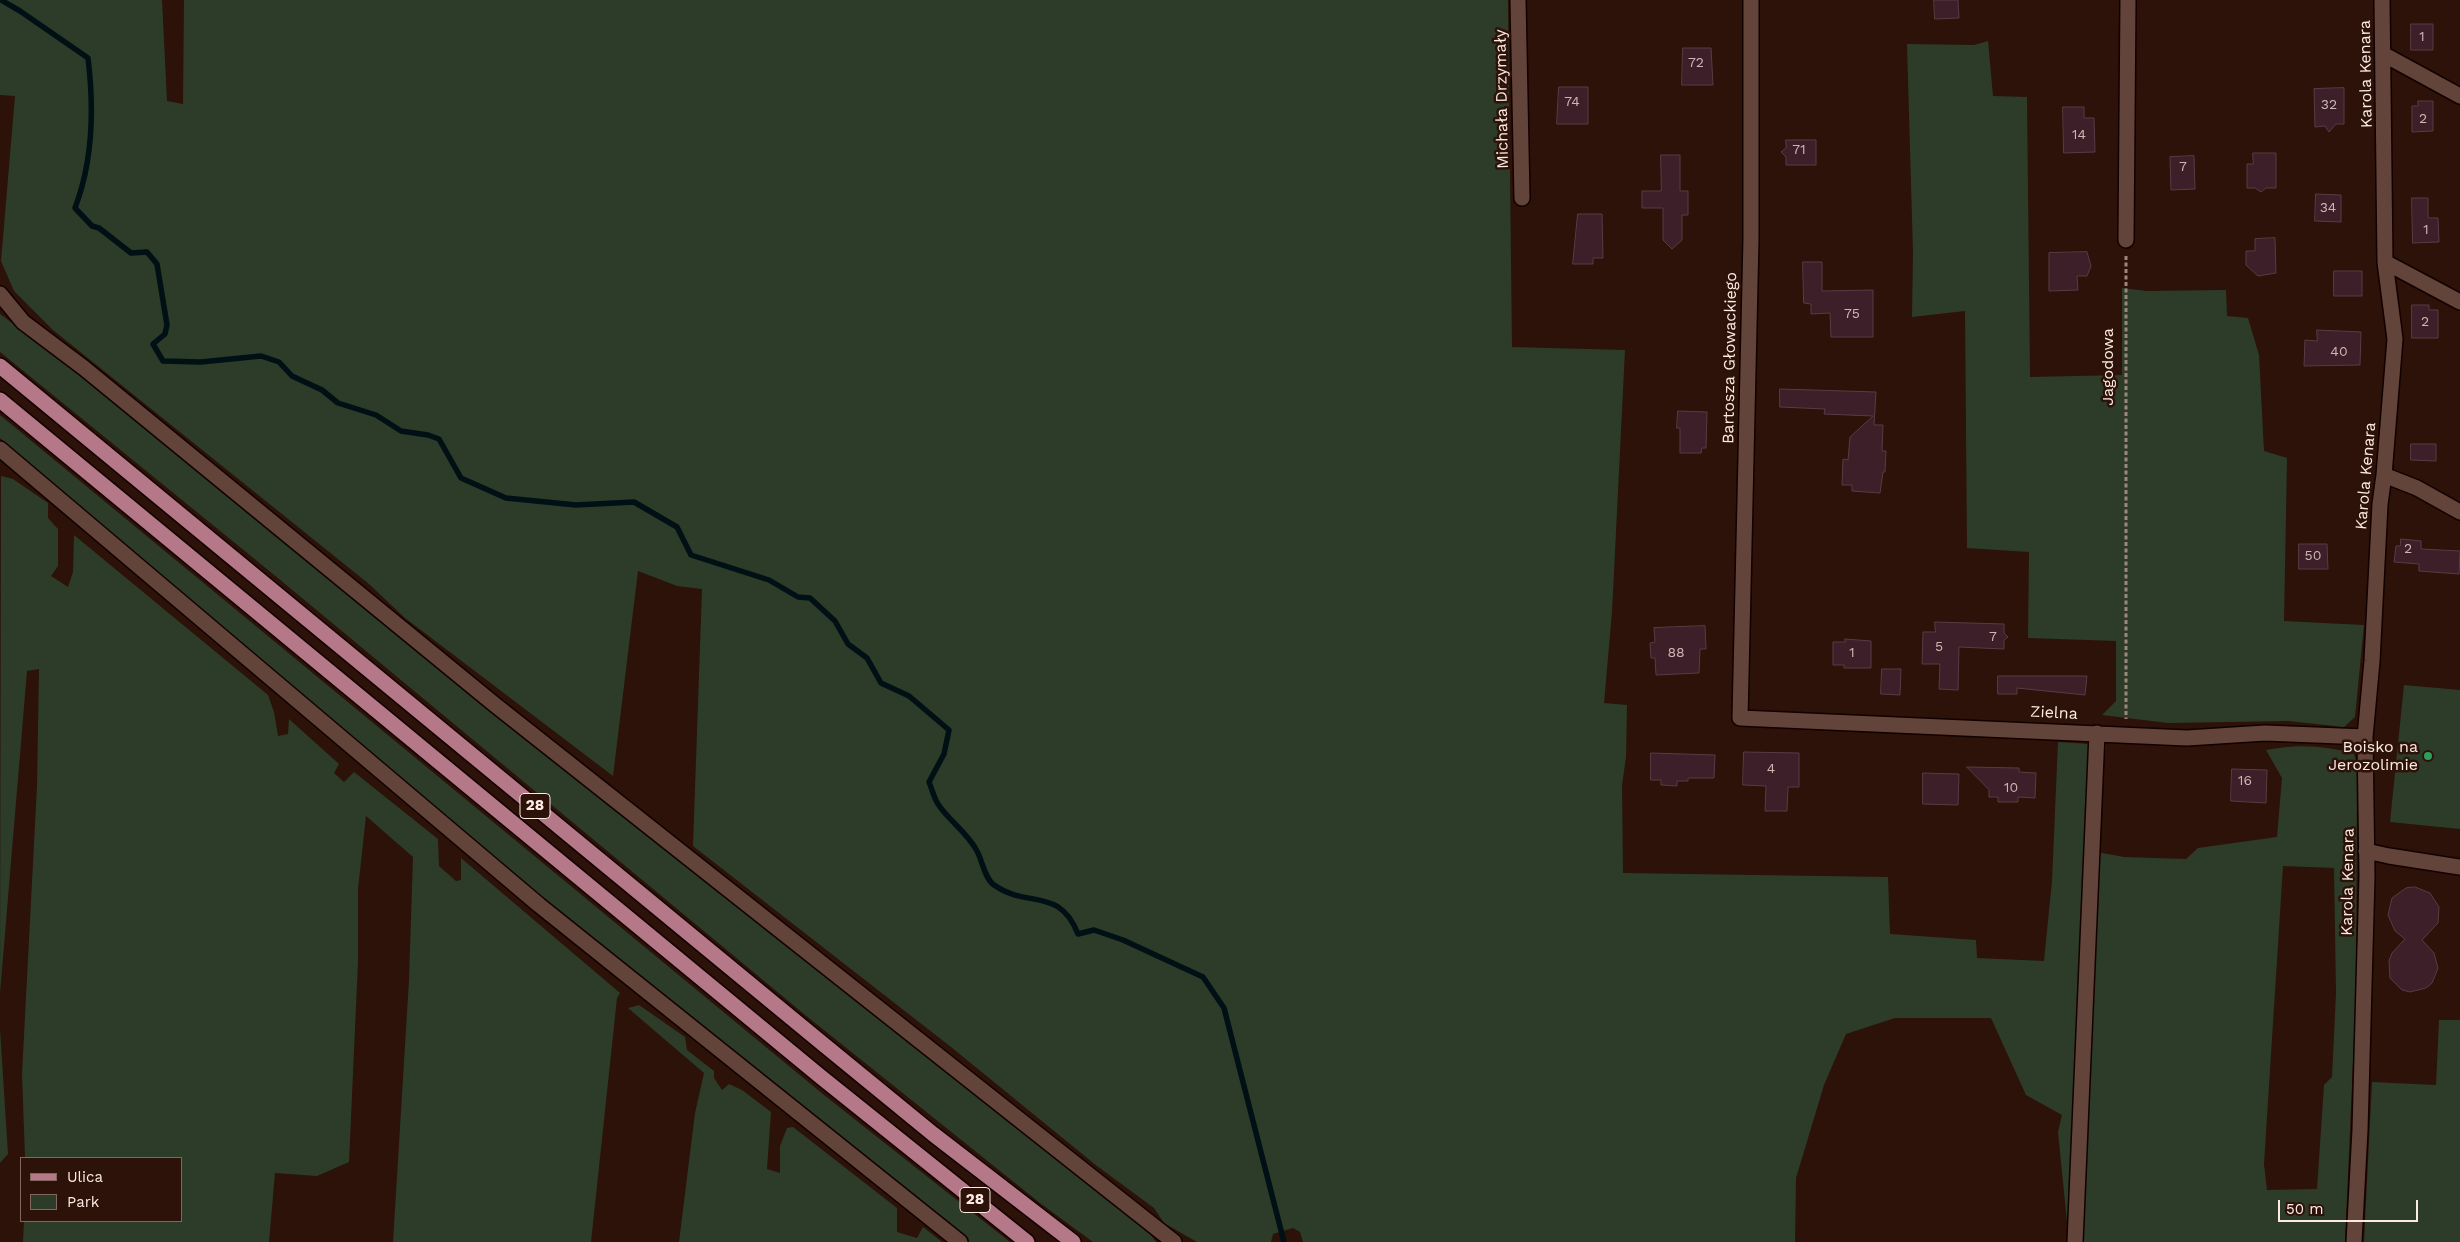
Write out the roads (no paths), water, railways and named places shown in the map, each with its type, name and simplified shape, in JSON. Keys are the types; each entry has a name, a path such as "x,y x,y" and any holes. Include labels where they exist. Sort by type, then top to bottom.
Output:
{"main road":[{"name":"28","path":"0,366 948,1146 1073,1242"},
{"name":"28","path":"0,400 821,1077 1028,1242"}],"street":[{"name":"Michała Drzymały","path":"1518,0 1522,198"},
{"name":"Bartosza Głowackiego","path":"1740,718 1751,239 1750,0"},
{"path":"2126,240 2128,0"},
{"name":"Karola Kenara","path":"2354,1242 2360,1130 2364,955 2366,850 2365,737 2372,661 2380,504 2395,339 2385,262 2382,0"},
{"path":"2383,54 2460,96"},
{"path":"2385,262 2460,302"},
{"path":"0,294 23,322 84,368 501,710 1174,1242"},
{"path":"0,450 538,905 960,1242"},
{"path":"2384,474 2417,488 2460,512"},
{"name":"Zielna","path":"1740,718 2187,738 2265,733 2365,737"},
{"path":"2075,1242 2097,733"},
{"path":"2366,850 2388,856 2460,867"}],"waterway":[{"path":"1,0 88,58 91,95 89,153 75,208 92,226 99,228 131,253 147,252 157,264 167,325 165,334 153,344 163,361 201,362 261,356 279,362 292,376 322,390 338,403 376,415 401,431 428,435 439,439 461,478 506,498 576,505 634,502 677,527 691,555 769,580 798,597 810,598 835,621 848,644 867,658 881,683 909,696 949,730 944,754 929,782 938,804 973,844 986,874 994,885 1007,892 1042,900 1062,909 1078,934 1094,930 1123,940 1203,977 1224,1008 1284,1242"}],"place":[{"name":"Boisko na Jerozolimie","path":"2428,756"}]}
